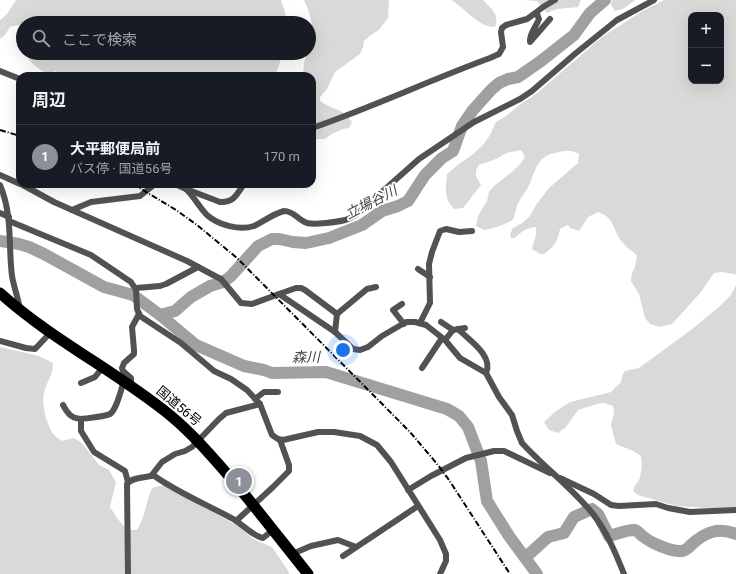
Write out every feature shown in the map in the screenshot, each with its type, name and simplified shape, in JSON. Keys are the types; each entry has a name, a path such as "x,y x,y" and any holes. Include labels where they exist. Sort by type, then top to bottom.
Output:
{"highway":[{"name":"国道56号","path":"0,293 21,311 172,416 210,454 308,574"}],"street":[{"path":"316,127 348,116 416,86 499,54 504,47 501,32 502,28 506,25 527,19 555,0"},
{"path":"186,189 194,196 209,217 222,224 232,227 241,228 252,226 284,211 289,211 306,222 312,223 339,221 350,218 357,214 419,159 474,122 520,99 532,91 576,52 617,20 654,0"},
{"path":"534,14 537,14 539,19 532,32 530,42 550,20"},
{"path":"0,71 16,77"},
{"path":"0,175 16,182"},
{"path":"0,185 6,202 9,219 12,276 21,311"},
{"path":"28,188 72,210 187,261 221,279 241,303 252,304 296,288 301,288 337,314"},
{"path":"72,210 91,202 140,196 150,188"},
{"path":"186,189 220,202 226,202 231,201 241,188"},
{"path":"0,213 9,219 91,255 131,282 136,288 138,314 132,327 134,354 124,363 122,368 131,380 126,383 111,413 81,420 68,414 63,405"},
{"path":"420,323 430,303 430,258 440,231 446,229 459,232 472,231"},
{"path":"136,288 160,286 198,267"},
{"path":"418,269 430,277"},
{"path":"335,332 337,314 367,289 376,287"},
{"path":"279,294 335,332 353,349 360,350 368,347 382,336 404,324 410,322 420,323 426,325 443,339 460,358 486,373 499,397 512,415 522,443 580,499 594,516 601,526 624,574"},
{"path":"402,304 393,310 404,324"},
{"path":"138,314 181,343 210,368 231,379 247,390 258,401 272,435 280,440 289,465 289,471 273,488 236,521"},
{"path":"441,322 459,329 483,354 487,363 488,370 486,373"},
{"path":"422,368 443,339 459,329"},
{"path":"0,341 36,349 51,332"},
{"path":"82,383 95,376 103,367"},
{"path":"128,482 153,475 162,462 175,454 192,447 226,413 258,401 264,392 278,392"},
{"path":"81,420 81,431 94,452 124,471 128,482 128,574"},
{"path":"280,440 334,432 360,436 377,445 391,462 440,540 446,554 446,561 440,574"},
{"path":"408,490 460,461 474,456 504,451 594,494 611,505 656,504 690,512 736,510"},
{"path":"153,475 236,521 258,537 264,538 273,530"},
{"path":"343,556 418,506"},
{"path":"292,554 311,546 338,540 356,547"}],"shaded area":[{"path":"16,0 281,0 285,16 16,16 16,26 10,27 5,35 0,39 0,20 7,14"},
{"path":"304,0 389,0 388,18 379,30 364,41 360,54 335,72 327,89 320,97 320,101 341,111 352,122 349,128 332,134 325,139 316,139 316,72 303,72 305,60 316,60 316,16 310,16"},
{"path":"451,0 483,0 496,15 495,27 477,21"},
{"path":"525,0 581,0 578,7 557,9 547,13 537,1"},
{"path":"612,0 635,0 623,9 615,11 611,5"},
{"path":"664,0 736,0 736,276 735,274 721,272 714,273 701,292 672,324 659,327 650,324 645,318 639,294 631,281 637,256 623,243 611,221 604,215 598,212 588,217 579,231 570,228 568,225 560,229 555,243 544,254 540,254 532,249 536,235 536,227 527,229 515,238 511,238 510,234 513,228 530,216 536,205 549,188 578,163 579,154 571,151 562,151 545,157 537,165 527,189 517,205 513,219 495,228 484,230 476,226 478,216 487,201 489,192 494,186 513,171 525,157 521,150 507,153 479,165 476,170 476,176 481,185 463,208 454,209 448,201 446,193 447,174 483,145 496,122 536,94 602,37 641,12"},
{"path":"30,60 281,60 276,72 46,72"},
{"path":"736,285 736,508 676,506 638,495 633,491 641,474 641,456 616,444 611,425 614,413 613,406 604,403 578,410 566,427 558,433 549,430 544,422 556,411 570,402 611,392 621,382 625,371 639,368 691,330 731,295"},
{"path":"0,347 39,356 53,363 52,371 43,398 45,415 49,426 54,435 62,441 74,438 82,443 99,465 109,470 116,482 110,507 127,530 137,530 142,520 152,488 171,483 193,501 238,526 255,540 272,547 289,574 0,574"}],"waterway":[{"name":"立場谷川","path":"160,315 175,311 191,297 210,286 223,282 231,276 258,246 272,239 306,243 329,238 362,225 382,211 408,201 425,175 442,158 453,151 462,126 473,110 491,90 499,83 518,77 574,35 590,13 605,0"},
{"name":"森川","path":"0,241 29,247 104,287 133,295 196,345 244,366 272,373 326,372 447,409 459,416 468,427 481,461 487,501 509,536 537,574"},
{"path":"526,557 548,537 564,533 574,517 592,509 598,514 609,536 635,530 656,544 667,549 677,551 686,550 701,537 712,532 723,531 736,534"}],"railway":[{"path":"0,130 16,135"},
{"path":"140,188 176,210 197,225 237,258 410,432 449,480 510,574"}],"place":[{"name":"大平郵便局前","path":"239,481"}]}
